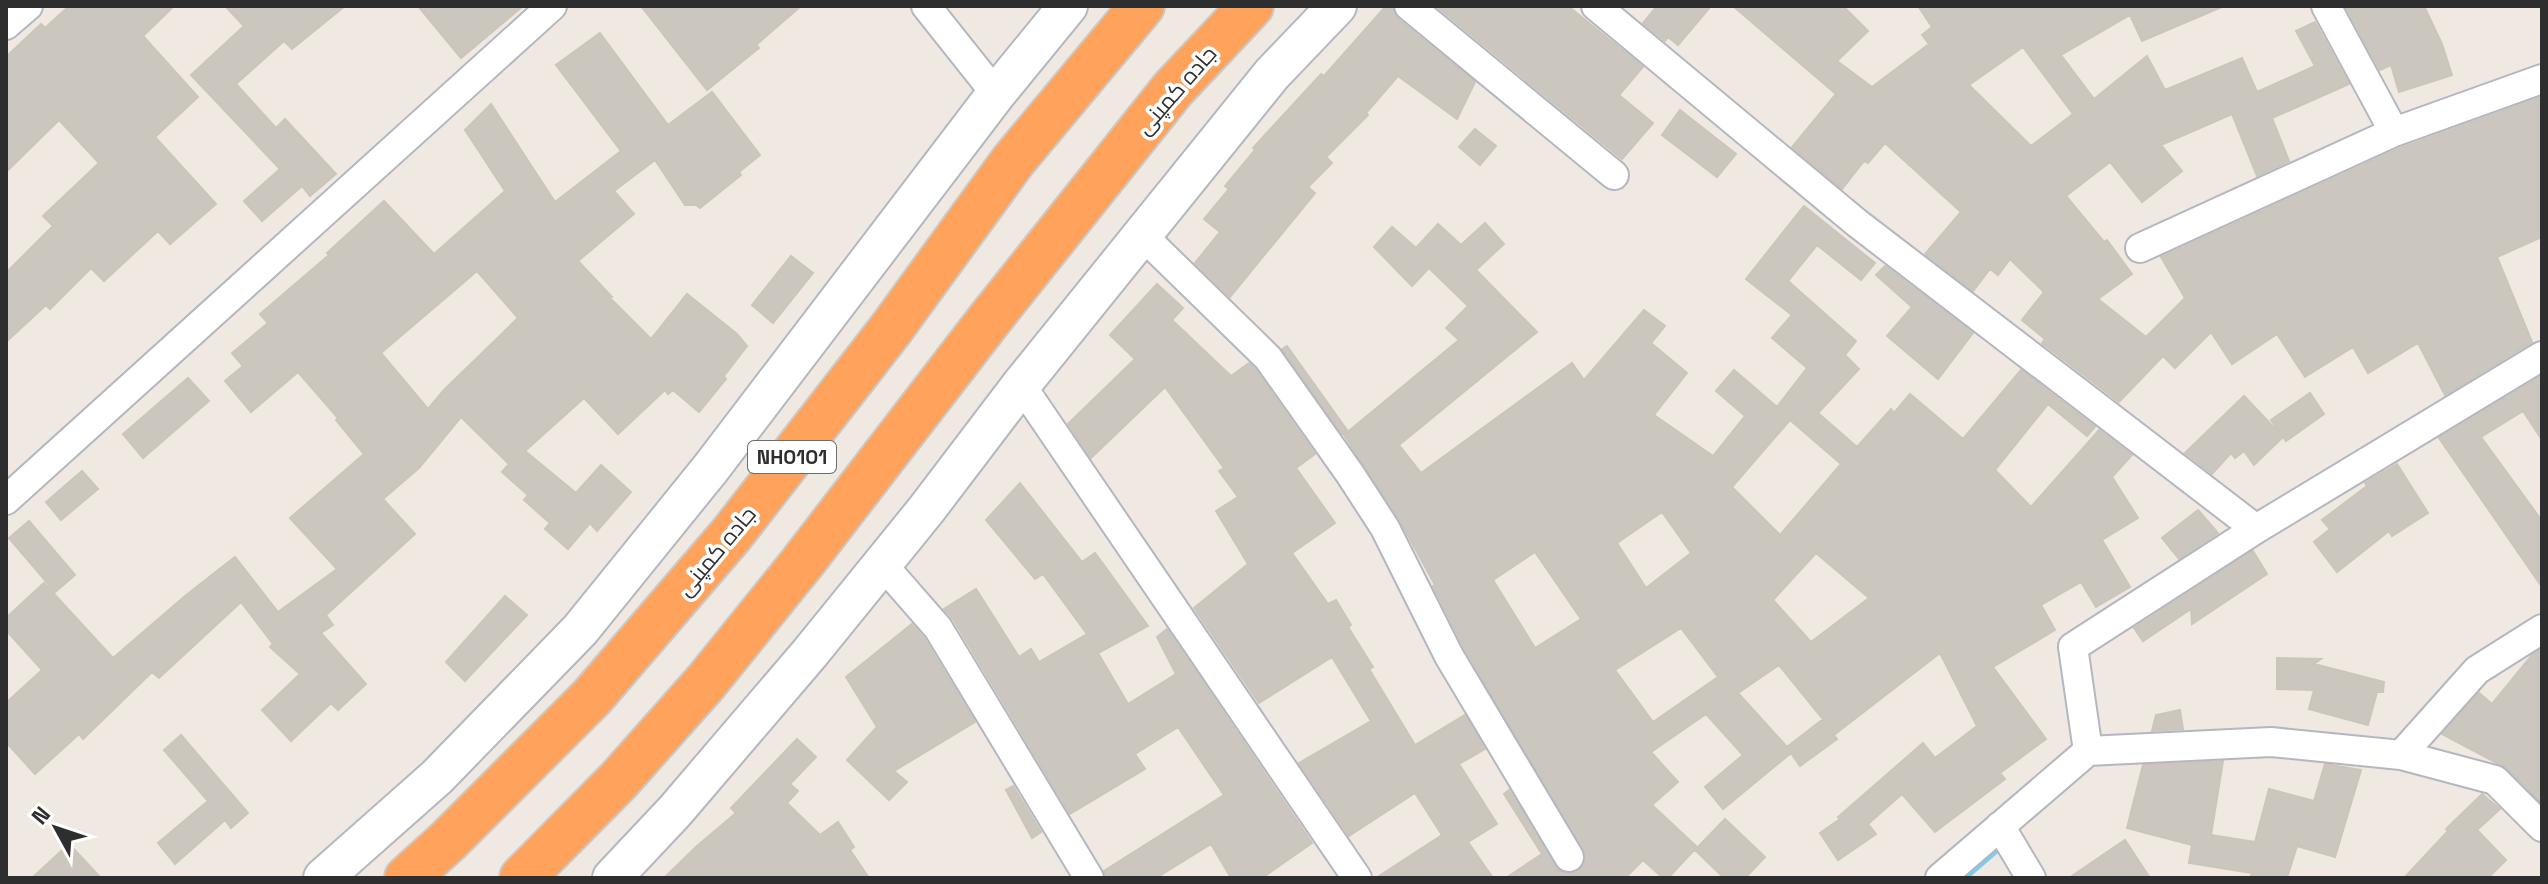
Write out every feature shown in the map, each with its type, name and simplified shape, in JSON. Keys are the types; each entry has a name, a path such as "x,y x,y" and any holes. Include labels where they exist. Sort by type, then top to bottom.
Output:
{"highway":[{"name":"جاده کمپنی","path":"407,878 592,697 731,535 891,329 1013,161 1142,6"},
{"name":"جاده کمپنی","path":"522,878 619,780 706,682 1173,89 1251,6"}],"street":[{"path":"6,25 28,6"},
{"path":"6,500 552,6"},
{"path":"926,6 996,94"},
{"path":"323,878 437,777 580,630 711,468 996,94 1068,6"},
{"path":"612,878 675,811 810,653 1272,74 1337,6"},
{"path":"1409,6 1614,175"},
{"path":"1596,6 1857,223 2256,529"},
{"path":"2326,6 2394,132"},
{"path":"2140,248 2394,132 2542,79"},
{"path":"1142,235 1268,358 1350,474 1385,528 1449,656 1569,857"},
{"path":"2088,751 2073,647 2256,529 2542,356"},
{"path":"1021,385 1357,878"},
{"path":"882,564 938,628 1089,878"},
{"path":"2401,755 2477,670 2542,629"},
{"path":"1940,878 2088,751 2271,742 2401,755 2495,780 2542,827"},
{"path":"2000,826 2029,873"}],"building":[{"path":"69,6 174,6 143,36 198,97 155,137 216,204 170,244 158,231 104,281 91,268 50,309 46,305 6,342 6,273 53,226 43,216 99,163 59,120 6,172 6,57 41,24 45,28"},
{"path":"225,6 345,6 292,49 284,41 236,84 276,128 285,119 336,174 310,196 302,186 262,221 244,201 280,169 191,75 244,26"},
{"path":"418,6 523,6 461,58"},
{"path":"641,6 801,6 756,45 759,48 707,90"},
{"path":"1386,6 1392,6 1398,19 1475,82 1457,119 1398,76 1366,113 1368,115 1326,157 1332,163 1308,187 1315,193 1230,297 1195,263 1220,232 1204,219 1229,189 1225,186 1255,150 1253,148 1321,74 1324,76"},
{"path":"1436,6 1568,6 1643,67 1619,95 1653,123 1622,159"},
{"path":"1657,6 1711,6 1678,45 1668,37 1665,41 1643,23"},
{"path":"1733,6 1843,6 1868,31 1837,61 1872,87 1929,44 1922,35 1932,27 1918,6 2224,6 2142,41 2130,15 2061,55 2094,99 2147,56 2165,90 2242,58 2257,92 2315,66 2296,31 2315,22 2349,84 2272,118 2289,161 2257,176 2232,114 2161,145 2182,171 2142,202 2110,162 2066,196 2104,242 2107,240 2132,274 2098,299 2146,337 2185,298 2161,257 2400,148 2542,97 2542,237 2497,257 2532,342 2445,395 2418,343 2368,373 2353,347 2305,377 2277,334 2232,364 2211,332 2175,368 2163,356 2119,402 2042,343 2045,339 2022,320 2044,292 2010,259 1998,275 1990,269 1973,291 1925,254 1961,212 1885,143 1868,163 1864,161 1842,189 1792,147 1836,94","holes":["2023,47 2073,114 2031,146 1969,85"]},
{"path":"2345,6 2424,6 2452,75 2399,92 2391,65 2380,70"},
{"path":"600,33 668,125 712,92 760,155 739,172 741,175 700,208 685,205 655,160 614,191 634,214 578,261 651,339 687,294 737,334 747,346 724,376 726,379 699,412 673,390 668,394 665,390 618,434 584,398 525,451 576,493 601,465 631,492 597,531 590,523 568,549 545,529 550,523 524,500 528,495 502,472 509,464 461,417 419,468 383,499 415,534 326,615 333,625 321,633 366,684 338,710 331,703 291,741 262,710 300,674 270,647 273,644 241,602 159,678 152,672 83,739 79,734 35,774 6,742 6,703 42,670 6,630 6,618 44,583 113,658 235,557 278,612 337,569 290,518 364,454 298,372 251,412 225,381 243,366 232,353 268,323 260,314 329,255 327,253 384,201 434,254 505,191 465,130 491,104 555,202 621,151 556,65","holes":["477,271 518,318 428,409 381,353"]},
{"path":"1680,110 1736,154 1717,177 1662,135"},
{"path":"1475,129 1496,146 1480,165 1459,147"},
{"path":"1804,206 1875,263 1861,280 1817,245 1788,281 1856,341 1845,355 1859,369 1818,413 1857,447 1891,409 1894,413 1910,394 1963,439 2021,370 2095,427 2087,436 2048,404 1995,470 2031,507 2099,430 2132,455 2112,477 2138,518 2102,540 2130,587 2096,607 2081,582 2041,605 2055,630 1993,667 2046,739 2000,773 2005,779 1935,832 1902,794 1868,824 1876,834 1838,860 1820,833 1840,819 1838,817 1923,743 1935,758 1977,726 1940,653 1835,734 1779,665 1738,693 1787,747 1822,720 1837,739 1800,766 1791,753 1723,809 1705,787 1743,755 1706,714 1651,752 1678,782 1652,805 1697,847 1668,878 1663,878 1643,860 1625,878 1506,878 1542,854 1504,794 1509,790 1560,871 1570,874 1578,871 1584,865 1586,856 1464,648 1435,585 1399,519 1344,435 1459,340 1446,328 1468,306 1429,268 1412,286 1374,247 1392,227 1416,248 1438,224 1461,245 1485,223 1504,244 1476,270 1537,332 1399,445 1421,473 1572,363 1584,380 1644,310 1665,326 1651,343 1687,373 1654,415 1713,456 1745,416 1716,391 1734,370 1777,407 1807,368 1772,338 1792,315 1746,279","holes":["1790,420 1841,464 1780,535 1732,487","1662,512 1691,553 1646,588 1617,543","1535,552 1581,619 1535,648 1493,580","1816,553 1869,598 1811,642 1773,600","1681,628 1718,677 1653,722 1615,670"]},
{"path":"791,256 813,273 773,323 752,305"},
{"path":"1885,266 1973,333 1938,379 1887,336 1912,307 1876,275"},
{"path":"1157,284 1183,308 1172,320 1231,376 1249,363 1255,369 1315,454 1296,468 1335,523 1292,553 1328,604 1336,600 1351,625 1348,627 1373,667 1369,669 1415,745 1465,715 1485,749 1459,764 1497,824 1468,842 1493,878 1376,878 1442,835 1415,793 1349,836 1299,763 1371,721 1332,657 1259,703 1194,608 1248,564 1216,511 1238,497 1219,471 1224,468 1165,387 1091,458 1068,424 1135,359 1110,335"},
{"path":"1287,346 1347,430 1342,434 1282,349"},
{"path":"2542,376 2542,440 2523,411 2481,437 2542,521 2542,587 2439,438"},
{"path":"188,378 209,401 143,458 123,434"},
{"path":"2310,393 2324,414 2286,441 2271,420"},
{"path":"2244,396 2283,437 2254,465 2244,451 2235,458 2231,453 2212,474 2185,453"},
{"path":"2397,464 2428,513 2392,536 2389,531 2337,572 2314,542 2330,529 2322,520 2367,486 2365,483"},
{"path":"82,471 98,489 61,520 46,502"},
{"path":"1020,483 1082,562 1095,553 1148,626 1098,653 1128,704 1176,674 1157,637 1167,629 1312,843 1262,878 1231,878 1211,844 1156,878 1106,878 1104,871 1224,795 1178,727 1135,754 1145,769 1070,814 953,619 944,609 976,589 1019,657 1031,649 1039,662 1087,634 1043,574 1035,579 986,520"},
{"path":"2198,510 2218,533 2179,559 2162,538"},
{"path":"29,521 75,575 55,592 9,538"},
{"path":"2253,551 2267,574 2192,624 2191,609 2143,641 2134,628"},
{"path":"505,596 527,615 465,681 446,662"},
{"path":"912,624 924,638 975,722 894,771 907,782 889,800 847,760 877,727 846,677"},
{"path":"2542,649 2542,802 2506,768 2442,734 2479,693 2492,704 2532,655"},
{"path":"2277,658 2321,659 2314,664 2384,682 2383,692 2377,692 2368,725 2309,709 2314,690 2277,689"},
{"path":"2180,710 2183,729 2152,731 2156,715"},
{"path":"181,735 248,813 231,828 225,820 175,864 158,843 208,801 164,750"},
{"path":"797,739 816,757 790,784 798,791 787,803 820,835 838,822 854,847 850,850 869,878 664,878 736,813 731,808"},
{"path":"2223,761 2211,835 2255,842 2269,789 2314,801 2325,764 2361,770 2335,857 2297,846 2287,878 2250,878 2252,873 2189,863 2192,845 2127,828 2143,765"},
{"path":"1013,786 1041,832 1032,838 1006,790"},
{"path":"2482,794 2500,809 2477,830 2506,860 2488,878 2404,878 2448,831 2446,829"},
{"path":"1725,819 1765,857 1745,878 1724,878 1695,850"},
{"path":"2125,840 2150,878 2069,878"},
{"path":"69,844 101,878 32,878"}],"waterway":[{"path":"2519,791 2532,796 2542,807"},
{"path":"1962,878 2005,841"}]}
